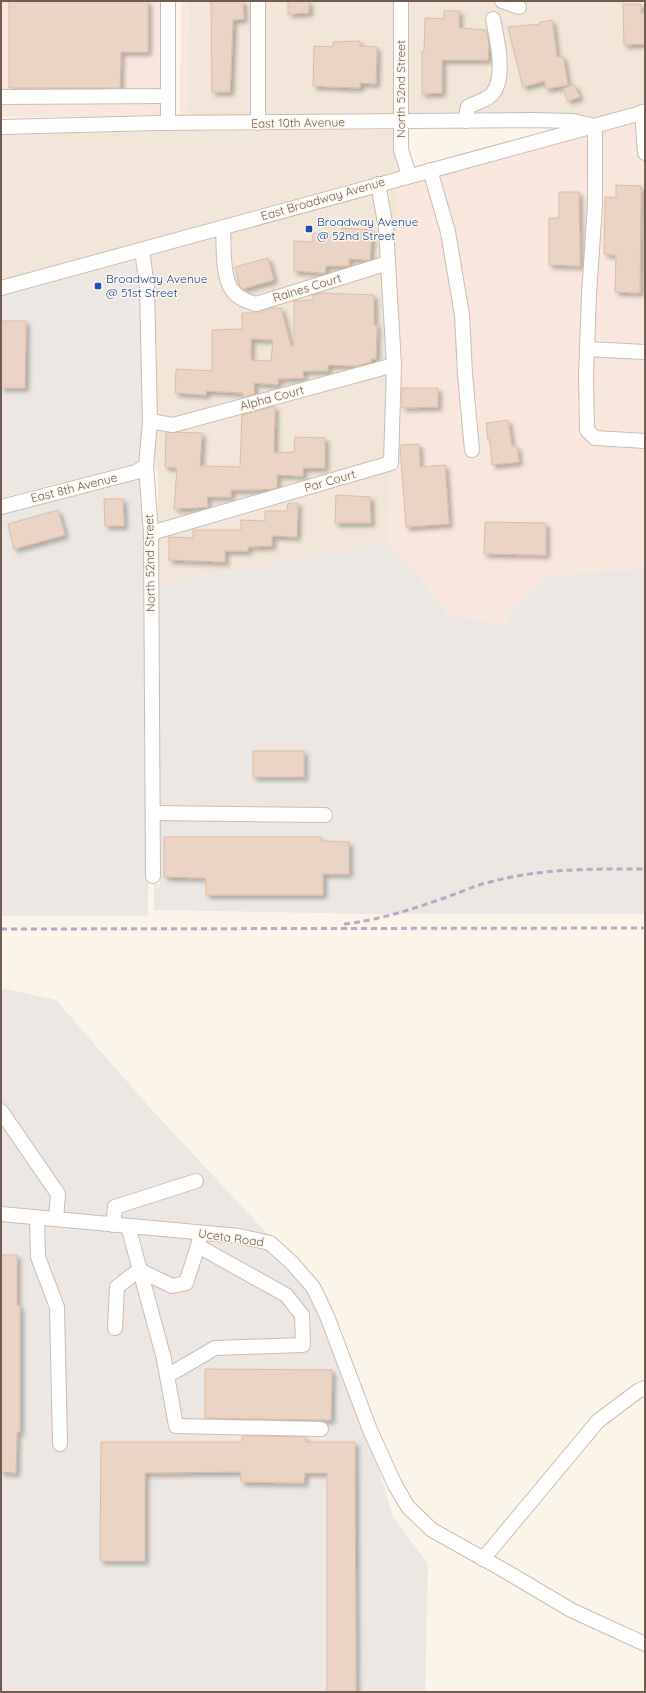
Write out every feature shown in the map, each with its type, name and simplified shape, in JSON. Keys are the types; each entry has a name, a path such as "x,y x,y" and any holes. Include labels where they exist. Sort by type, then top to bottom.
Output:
{"street":[{"path":"168,1 168,123"},
{"path":"258,1 258,123"},
{"name":"North 52nd Street","path":"401,1 401,150 409,175"},
{"path":"502,1 519,7"},
{"path":"465,121 468,107 492,94 497,85 500,72 498,42 493,19"},
{"path":"1,97 168,96"},
{"path":"643,112 645,153"},
{"name":"East Broadway Avenue","path":"1,288 643,112"},
{"name":"East 10th Avenue","path":"1,127 168,123 465,121 572,121 595,126"},
{"path":"595,126 595,204 589,288 587,349 587,430 595,438 645,441"},
{"path":"430,170 448,232 462,315 465,374 472,450"},
{"path":"378,184 386,228 388,263"},
{"name":"Raines Court","path":"223,227 227,277 231,290 243,300 256,304 388,263"},
{"name":"North 52nd Street","path":"142,250 147,288 150,421 146,466 151,533 153,876"},
{"name":"Par Court","path":"151,533 391,463 394,365 388,263"},
{"path":"587,349 645,352"},
{"name":"Alpha Court","path":"150,421 173,425 394,365"},
{"name":"East 8th Avenue","path":"1,506 136,472 146,466"},
{"path":"153,813 325,815"},
{"path":"1,1111 58,1194 56,1220"},
{"path":"113,1225 115,1207 196,1181"},
{"name":"Uceta Road","path":"1,1214 128,1226 199,1239 239,1236 270,1243 292,1263 312,1287 327,1316 370,1430 395,1485 408,1507 432,1530 571,1610 645,1644"},
{"path":"37,1218 38,1257 57,1307 60,1444"},
{"path":"128,1226 167,1376 176,1426 321,1429"},
{"path":"139,1270 172,1286 186,1283 199,1239 286,1294 302,1315 303,1345 215,1348 167,1376"},
{"path":"115,1328 116,1287 139,1270"},
{"path":"483,1558 598,1421 638,1391 645,1388"}],"shaded area":[{"path":"1,1 175,1 174,117 1,117"},
{"path":"181,1 189,1 187,115 180,115"},
{"path":"189,1 251,1 251,115 187,115"},
{"path":"265,1 394,1 394,114 265,115"},
{"path":"408,1 645,1 645,103 595,118 573,113 408,114"},
{"path":"645,120 645,568 546,576 512,611 506,625 447,615 418,575 388,542 390,471 393,470 398,463 402,371 396,280 398,187"},
{"path":"394,130 394,150 400,170 1,280 1,135 159,131"},
{"path":"398,187 396,280 386,256 256,296 246,293 237,284 233,275 231,233"},
{"path":"217,237 220,277 225,292 238,306 254,312 381,273 386,359 173,417 157,414 154,287 150,256"},
{"path":"136,260 140,289 143,421 139,461 134,464 1,498 1,296"},
{"path":"386,375 384,457 158,523 158,473 155,467 154,451 156,430 175,433"},
{"path":"390,471 388,542 161,584 158,539"},
{"path":"152,473 148,916 1,916 1,507"},
{"path":"158,539 161,584 388,542 418,575 447,615 506,625 511,611 546,576 645,568 645,914 373,914 154,910 154,884 160,884"},
{"path":"1,988 56,1000 151,1109 304,1273 350,1369 392,1515 428,1564 425,1692 1,1692"}],"building":[{"path":"9,1 148,1 148,52 121,52 120,88 9,88"},
{"path":"211,1 243,1 244,19 233,20 230,92 212,92"},
{"path":"288,1 309,1 309,13 288,14"},
{"path":"623,4 641,4 641,13 645,13 645,44 624,45"},
{"path":"444,11 459,11 459,28 486,30 489,44 488,60 442,60 442,93 422,94 422,51 424,51 425,18 444,19"},
{"path":"552,20 557,57 563,56 568,85 546,89 545,81 523,87 508,27 540,24 540,22"},
{"path":"360,41 360,46 377,47 376,84 360,83 360,88 313,86 314,46 333,47 333,42"},
{"path":"574,84 580,97 568,101 563,89"},
{"path":"616,185 641,186 640,293 615,292 616,255 604,254 605,197 616,198"},
{"path":"559,192 579,192 580,266 549,265 549,218 559,218"},
{"path":"341,228 372,230 370,260 349,259 349,266 326,266 325,273 294,271 294,241 312,242 313,233 341,235"},
{"path":"268,258 274,280 242,289 240,287 235,267"},
{"path":"320,293 374,295 374,325 377,325 376,359 371,359 371,362 356,366 328,365 328,371 303,371 304,378 278,379 278,385 254,383 254,394 243,397 243,393 206,391 206,395 175,393 176,369 212,371 212,330 242,329 242,313 261,313 261,311 270,308 281,308 291,346 294,346 294,301 313,300 313,295","holes":["251,339 273,340 271,361 251,360"]},
{"path":"1,321 26,321 25,388 1,388"},
{"path":"402,388 438,388 438,407 402,408"},
{"path":"275,406 274,453 294,452 295,437 325,438 325,468 303,468 303,476 277,475 277,487 273,489 231,490 231,497 207,497 208,507 174,509 177,468 165,467 166,432 202,433 200,466 240,467 242,415"},
{"path":"508,420 512,446 517,446 519,462 492,465 490,440 488,440 486,423"},
{"path":"419,444 420,467 445,465 449,524 406,527 400,445"},
{"path":"336,495 370,497 371,523 335,523"},
{"path":"104,499 123,499 124,526 105,526"},
{"path":"288,503 298,503 297,537 272,536 272,546 248,547 248,551 225,551 225,562 169,560 169,537 193,538 193,530 241,530 241,520 265,521 265,511 287,511"},
{"path":"58,510 65,535 14,549 8,524"},
{"path":"485,522 546,523 546,555 484,554"},
{"path":"253,751 304,751 304,777 253,777"},
{"path":"164,837 321,837 321,841 349,842 349,874 323,874 323,895 206,895 206,878 164,877"},
{"path":"1,1255 17,1255 17,1305 20,1306 20,1432 17,1432 16,1473 1,1472"},
{"path":"205,1369 332,1370 331,1420 205,1418"},
{"path":"242,1436 305,1437 306,1442 355,1442 356,1692 327,1692 327,1473 305,1473 304,1483 241,1482 241,1472 145,1473 145,1561 100,1561 101,1442 242,1442"}],"railway":[{"path":"344,924 396,914 479,885 510,877 567,870 645,869"},
{"path":"1,929 645,928"}],"place":[{"name":"Broadway Avenue @ 52nd Street","path":"309,229"},
{"name":"Broadway Avenue @ 51st Street","path":"98,286"}]}
